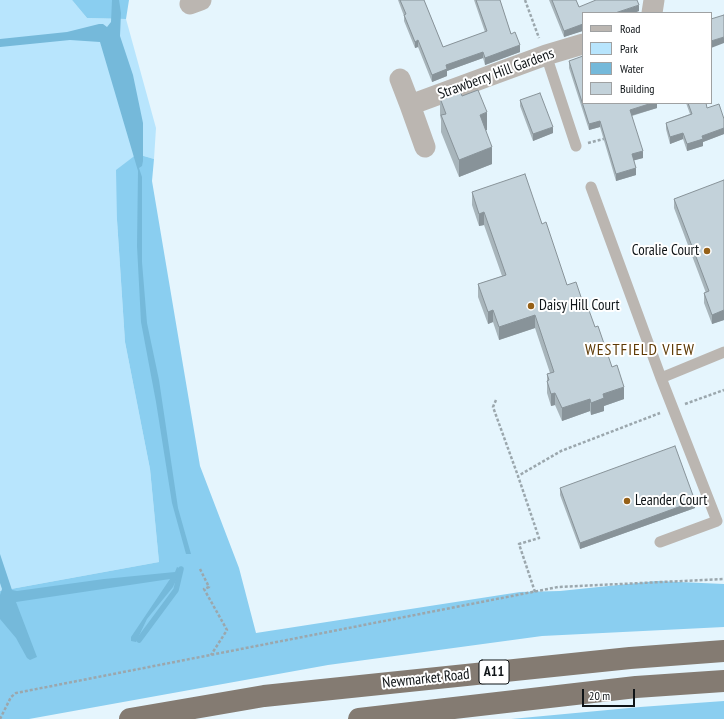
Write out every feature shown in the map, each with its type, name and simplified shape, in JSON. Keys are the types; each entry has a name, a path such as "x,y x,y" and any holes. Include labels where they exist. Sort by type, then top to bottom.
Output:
{"highway":[{"name":"Newmarket Road","path":"130,719 264,696 630,658 724,651"},
{"name":"A11","path":"359,719 636,688 724,681"}],"street":[{"path":"652,12 654,0"},
{"name":"Strawberry Hill Gardens","path":"410,105 546,55 582,44"},
{"path":"400,79 425,147"}],"lane":[{"path":"546,55 576,146"},
{"path":"591,187 661,378 721,519 660,542"},
{"path":"661,378 724,352"}],"path":[{"path":"525,0 546,55"},
{"path":"576,146 611,137"},
{"path":"518,476 561,451 724,390"},
{"path":"496,400 493,407 540,537 519,544 535,592"},
{"path":"200,569 209,587 204,589 227,630 210,655"},
{"path":"0,719 11,697 16,693 558,587 724,579"}],"green space":[{"path":"0,0 72,0 87,18 126,19 156,128 154,159 137,154 117,220 125,342 150,469 159,562 0,591"}],"shaded area":[{"path":"72,0 129,0 126,19 87,18"},
{"path":"137,154 154,159 152,181 200,466 239,568 256,633 520,592 560,591 657,581 724,584 724,627 542,636 328,665 29,719 0,719 0,591 159,562 150,469 125,342 117,220 116,170"},
{"path":"724,701 724,719 511,719 640,707"}],"water":[{"path":"112,0 119,0 121,13 120,36 133,75 143,123 143,161 142,166 139,168 142,177 142,262 147,323 159,380 178,508 191,554 186,554 172,503 156,402 141,322 137,246 138,171 100,42 70,40 0,47 0,39 67,32 99,24 103,24 107,27 111,22"},
{"path":"0,554 12,590 17,591 104,579 175,572 177,567 181,569 173,587 147,619 136,642 131,641 131,637 170,579 16,602 37,657 30,660 27,658 16,638 0,619 0,595 2,589 0,583"}],"building":[{"path":"400,0 424,0 443,47 487,31 476,0 500,0 511,34 515,32 520,45 485,58 483,52 446,65 447,69 432,75 418,40 415,42 404,15 406,14"},
{"path":"552,0 576,0 579,7 596,0 637,0 639,5 618,12 582,12 582,24 564,31"},
{"path":"724,15 724,37 712,41 712,19"},
{"path":"582,56 582,102 569,61"},
{"path":"460,90 462,96 478,90 487,112 480,115 492,147 459,160 441,115 446,114 440,98"},
{"path":"540,93 553,127 533,134 520,100"},
{"path":"583,104 649,104 630,110 643,151 632,154 636,168 616,174 600,121 589,124"},
{"path":"688,104 706,104 707,108 719,104 724,119 724,128 702,136 703,139 687,144 683,133 670,137 666,123 692,114"},
{"name":"Daisy Hill Court","path":"525,174 542,224 546,222 567,285 576,282 583,303 586,302 595,327 598,326 612,367 617,365 624,387 603,394 604,398 591,403 590,399 562,408 555,393 551,394 547,381 549,380 547,374 554,372 535,315 499,327 493,310 488,312 478,284 506,275 484,212 479,214 472,192"},
{"name":"Coralie Court","path":"724,180 724,310 712,315 704,293 709,291 674,199"},
{"name":"Leander Court","path":"675,446 695,501 580,543 560,488"}],"waterway":[{"path":"139,640 176,590 181,569"}],"place":[{"name":"Coralie Court","path":"707,251"},
{"name":"Daisy Hill Court","path":"531,306"},
{"name":"Leander Court","path":"627,501"}],"district":[{"name":"WESTFIELD VIEW","path":"640,350"}]}
